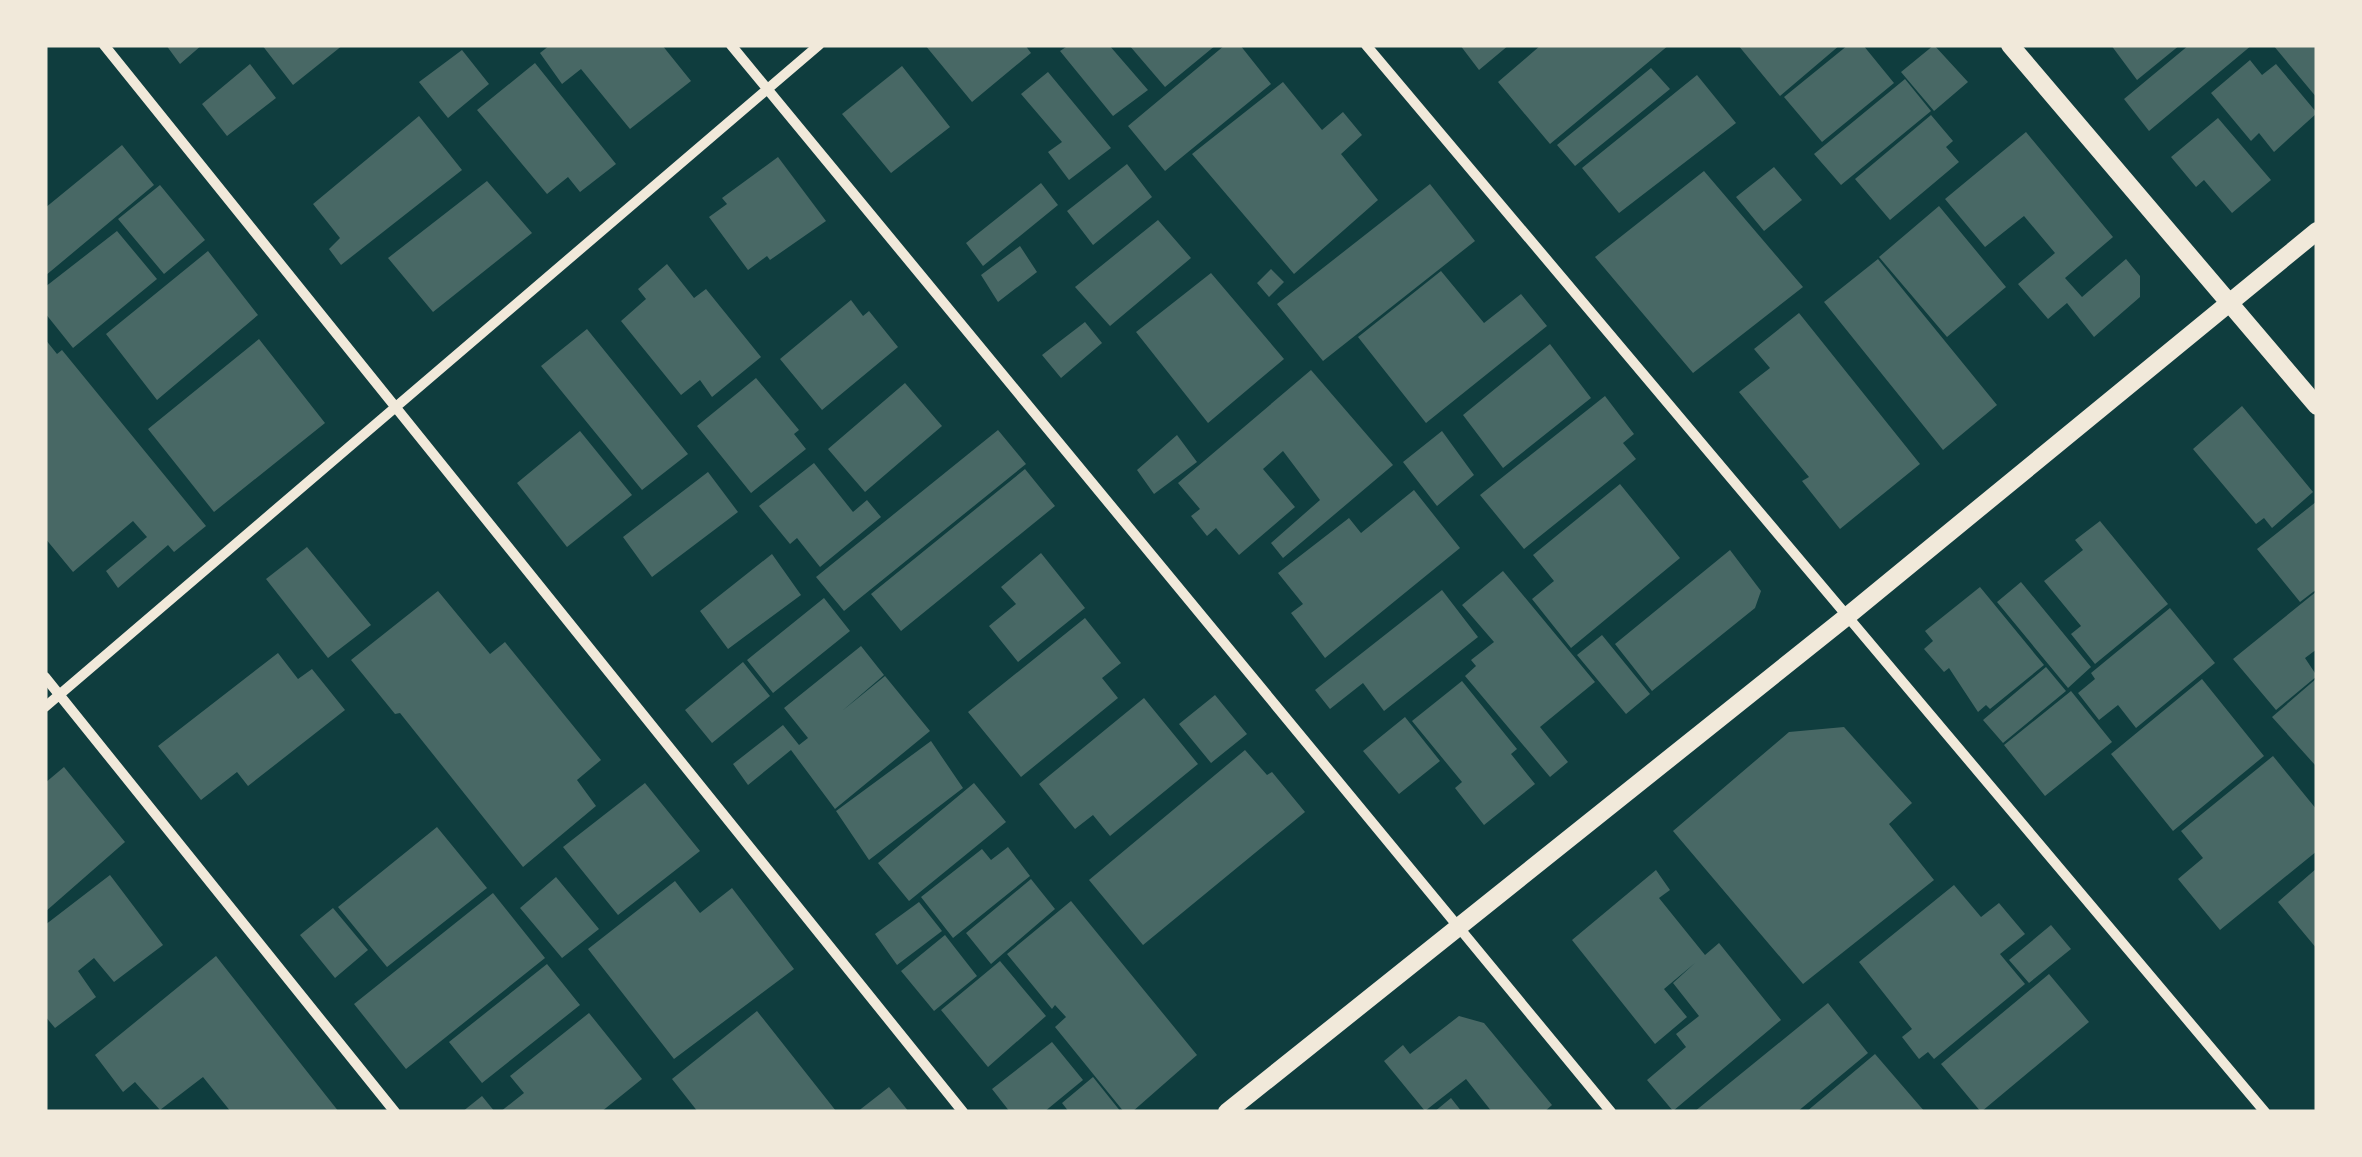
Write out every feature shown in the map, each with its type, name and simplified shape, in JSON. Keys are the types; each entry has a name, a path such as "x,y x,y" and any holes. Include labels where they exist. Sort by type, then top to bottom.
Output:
{"street":[{"path":"104,45 963,1112"},
{"path":"731,45 1611,1112"},
{"path":"45,708 819,45"},
{"path":"1366,45 2264,1112"},
{"path":"2010,45 2317,406"},
{"path":"1227,1112 1845,618 2317,230"},
{"path":"45,677 396,1112"}],"building":[{"path":"166,45 202,45 180,64"},
{"path":"262,45 343,45 293,85"},
{"path":"550,45 662,45 691,81 630,129 581,69 562,84 540,53"},
{"path":"925,45 1025,45 1031,53 972,102"},
{"path":"1069,45 1109,45 1148,90 1113,116 1060,51"},
{"path":"1129,45 1216,45 1165,87"},
{"path":"1225,45 1240,45 1271,84 1165,171 1128,126"},
{"path":"1460,45 1509,45 1479,70"},
{"path":"1541,45 1669,45 1550,144 1498,82"},
{"path":"1738,45 1840,45 1780,96"},
{"path":"1848,45 1863,45 1894,83 1822,142 1784,97"},
{"path":"1934,45 1968,82 1934,111 1901,72"},
{"path":"2111,45 2180,45 2137,80"},
{"path":"2189,45 2252,45 2149,131 2124,99"},
{"path":"2273,45 2317,45 2317,98"},
{"path":"462,50 489,84 448,118 419,82"},
{"path":"2250,60 2262,75 2276,64 2317,113 2274,152 2259,133 2251,141 2211,93"},
{"path":"535,63 616,164 580,192 568,177 547,194 477,110"},
{"path":"250,64 276,98 227,136 202,104"},
{"path":"902,66 950,127 891,173 842,114"},
{"path":"1651,68 1670,89 1575,166 1557,145"},
{"path":"1048,72 1111,148 1069,180 1048,152 1062,142 1021,94"},
{"path":"1697,75 1736,123 1619,213 1582,168"},
{"path":"1905,79 1931,111 1841,185 1814,154"},
{"path":"1283,82 1322,130 1343,112 1362,135 1341,154 1378,200 1294,274 1192,154"},
{"path":"1931,115 1953,141 1946,147 1959,162 1890,220 1855,179"},
{"path":"419,116 462,170 341,265 329,249 340,238 313,204"},
{"path":"2218,118 2271,180 2232,213 2204,180 2196,187 2171,157"},
{"path":"2026,132 2113,237 2065,278 2082,297 2126,259 2140,276 2140,297 2094,337 2067,303 2048,319 2018,284 2055,253 2024,216 1985,247 1945,199"},
{"path":"122,145 154,185 45,276 45,208"},
{"path":"778,157 826,221 770,260 767,256 748,270 709,217 727,204 722,198"},
{"path":"1127,164 1152,197 1093,245 1067,211"},
{"path":"1774,167 1802,200 1764,231 1736,197"},
{"path":"1704,171 1803,287 1693,373 1595,257"},
{"path":"487,181 532,233 433,312 388,258"},
{"path":"1041,183 1058,205 983,266 966,243"},
{"path":"1430,184 1475,241 1323,361 1277,304"},
{"path":"160,185 205,240 164,274 118,219"},
{"path":"1939,206 2006,287 1947,337 1879,257"},
{"path":"1158,220 1191,258 1110,326 1075,287"},
{"path":"117,231 157,279 73,348 45,313 45,287"},
{"path":"1020,246 1037,272 998,302 981,275"},
{"path":"208,251 258,315 157,400 106,334"},
{"path":"1878,259 1997,405 1943,450 1824,302"},
{"path":"667,264 694,298 706,289 761,357 712,397 700,380 681,395 621,321 646,299 638,289"},
{"path":"1271,269 1284,282 1269,297 1257,283"},
{"path":"1441,271 1484,323 1521,294 1547,326 1426,423 1358,337"},
{"path":"1211,273 1284,359 1208,423 1136,332"},
{"path":"851,300 863,316 869,311 898,347 822,410 780,359"},
{"path":"1799,313 1920,464 1840,529 1802,481 1809,477 1739,392 1770,368 1754,349"},
{"path":"1085,322 1102,343 1061,378 1042,355"},
{"path":"587,329 688,454 642,490 541,366"},
{"path":"45,339 57,354 62,350 206,526 174,552 168,545 118,588 106,571 147,537 133,521 73,572 45,538"},
{"path":"259,339 325,423 214,512 148,429"},
{"path":"1550,344 1591,398 1503,468 1463,415"},
{"path":"1311,370 1393,465 1283,558 1271,543 1320,500 1283,451 1263,469 1295,507 1239,555 1216,528 1207,536 1191,516 1200,509 1178,483"},
{"path":"756,378 799,430 794,434 806,449 751,493 697,426"},
{"path":"905,383 942,426 865,492 828,449"},
{"path":"1605,396 1634,434 1623,443 1636,459 1524,549 1480,495"},
{"path":"2242,406 2313,492 2272,528 2264,518 2256,524 2193,449"},
{"path":"998,430 1026,464 844,611 816,577"},
{"path":"580,431 632,495 567,547 517,483"},
{"path":"1442,431 1474,475 1437,506 1403,462"},
{"path":"1177,435 1197,462 1154,494 1137,470"},
{"path":"814,463 853,512 867,500 881,517 820,567 797,538 790,544 759,506"},
{"path":"1025,469 1055,506 901,631 871,594"},
{"path":"708,472 738,512 652,577 623,537"},
{"path":"1620,484 1680,558 1571,648 1532,599 1554,581 1533,555"},
{"path":"1414,490 1460,548 1325,658 1291,613 1303,604 1278,573 1349,518 1361,533"},
{"path":"2317,501 2317,589 2300,602 2257,549"},
{"path":"2100,521 2168,604 2095,664 2071,634 2081,626 2044,581 2083,550 2075,540"},
{"path":"307,547 371,625 328,658 266,579"},
{"path":"1730,550 1761,591 1755,608 1652,691 1615,644"},
{"path":"1041,553 1085,608 1018,662 989,626 1016,604 1001,587"},
{"path":"772,554 801,595 728,649 700,611"},
{"path":"1503,571 1595,682 1540,727 1568,762 1550,777 1465,676 1476,666 1471,660 1494,642 1462,605"},
{"path":"2021,582 2091,667 2068,688 1997,602"},
{"path":"1980,587 2044,665 1990,709 1986,705 1978,712 1949,668 1944,672 1924,649 1933,641 1925,631"},
{"path":"1442,590 1478,637 1384,711 1363,683 1330,709 1315,690"},
{"path":"438,591 490,654 505,642 601,760 577,780 596,806 523,867 400,713 395,714 351,660"},
{"path":"2317,591 2317,649 2305,658 2317,676 2276,710 2233,659"},
{"path":"824,598 850,631 773,693 747,660"},
{"path":"2170,608 2215,663 2136,728 2118,705 2099,720 2078,693 2095,679 2091,673"},
{"path":"1085,618 1121,663 1102,678 1118,698 1021,777 968,712"},
{"path":"1602,635 1650,694 1626,714 1577,655"},
{"path":"861,646 884,675 842,711 885,676 930,731 835,809 791,750 748,785 733,764 783,725 799,745 808,738 784,708"},
{"path":"278,653 298,679 312,669 345,710 248,786 237,772 201,800 158,746"},
{"path":"743,662 770,696 712,743 685,710"},
{"path":"2046,667 2066,691 2003,743 1983,720"},
{"path":"2317,678 2317,763 2315,765 2272,717"},
{"path":"2202,679 2264,756 2173,831 2111,754"},
{"path":"1462,681 1517,749 1511,754 1535,784 1484,825 1455,788 1462,782 1412,721"},
{"path":"2071,691 2112,742 2045,796 2004,745"},
{"path":"1215,695 1247,734 1211,763 1179,724"},
{"path":"1144,698 1198,764 1110,836 1093,815 1075,829 1039,784"},
{"path":"1405,717 1440,761 1399,794 1363,751"},
{"path":"1844,727 1912,803 1889,824 1934,880 1803,984 1673,831 1789,732"},
{"path":"931,741 963,788 869,860 836,811"},
{"path":"1245,750 1267,775 1272,772 1305,812 1143,945 1089,880"},
{"path":"2273,756 2317,810 2317,851 2220,930 2178,879 2203,858 2181,831"},
{"path":"64,767 125,842 45,912 45,783"},
{"path":"645,783 700,851 618,915 563,847"},
{"path":"974,783 1006,822 909,901 878,863"},
{"path":"437,827 487,888 387,967 338,907"},
{"path":"1008,847 1030,876 953,938 921,897 982,849 991,860"},
{"path":"2317,868 2317,949 2278,902"},
{"path":"1656,870 1670,890 1659,898 1705,955 1719,943 1781,1020 1673,1111 1647,1080 1686,1047 1676,1034 1699,1016 1673,983 1695,963 1664,989 1687,1017 1655,1044 1572,940"},
{"path":"110,875 163,945 114,982 94,958 78,971 96,997 55,1028 45,1016 45,925"},
{"path":"556,877 599,929 562,958 520,908"},
{"path":"1031,879 1055,909 991,964 966,933"},
{"path":"675,881 700,913 732,888 794,969 674,1059 588,949"},
{"path":"1954,885 1981,917 1999,903 2025,934 2000,954 2025,984 1934,1059 1928,1052 1919,1059 1902,1037 1912,1029 1859,962"},
{"path":"493,893 545,958 406,1069 354,1004"},
{"path":"1071,901 1197,1055 1132,1112 1124,1112 1055,1027 1066,1017 1055,1005 1052,1009 1007,954"},
{"path":"919,902 942,931 897,965 875,934"},
{"path":"333,908 368,950 335,978 300,935"},
{"path":"2051,925 2071,949 2029,983 2009,960"},
{"path":"945,935 977,976 934,1011 901,971"},
{"path":"216,956 339,1112 231,1112 203,1077 160,1110 135,1082 123,1092 95,1055"},
{"path":"1000,961 1046,1016 988,1067 941,1010"},
{"path":"547,964 580,1005 482,1083 449,1042"},
{"path":"2049,974 2089,1022 1981,1112 1941,1064"},
{"path":"1828,1003 1868,1053 1797,1112 1694,1112"},
{"path":"757,1011 836,1111 698,1112 672,1079"},
{"path":"589,1013 642,1079 601,1112 500,1112 524,1093 510,1076"},
{"path":"1459,1016 1484,1023 1552,1105 1544,1112 1492,1112 1466,1079 1425,1111 1384,1061 1403,1045 1410,1054"},
{"path":"1052,1042 1083,1080 1044,1112 1010,1112 992,1089"},
{"path":"1875,1054 1925,1112 1806,1112"},
{"path":"1093,1077 1121,1112 1069,1112 1062,1103"},
{"path":"889,1087 909,1112 857,1112"},
{"path":"482,1096 495,1112 462,1112"},
{"path":"1451,1098 1462,1112 1434,1112"}]}
